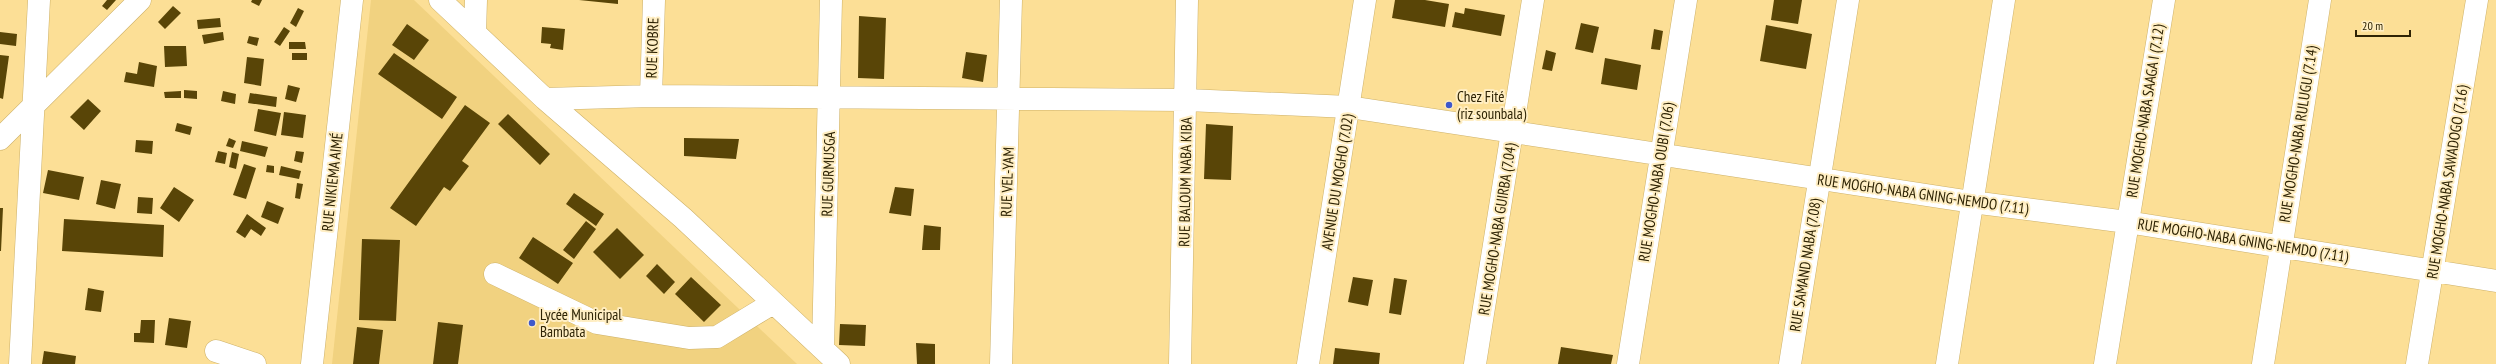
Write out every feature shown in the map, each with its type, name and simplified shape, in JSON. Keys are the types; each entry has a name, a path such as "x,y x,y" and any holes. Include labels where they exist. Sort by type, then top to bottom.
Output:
{"street":[{"path":"20,364 32,107 39,0"},
{"path":"0,139 140,0"},
{"name":"RUE NIKIEMA AIMÉ","path":"312,364 352,0"},
{"path":"440,0 545,99 684,218 839,364"},
{"path":"475,32 476,0"},
{"name":"RUE KOBRE","path":"651,96 654,0"},
{"name":"RUE GURMUSGA","path":"823,348 830,96 831,0"},
{"name":"RUE VEL-YAM","path":"1001,364 1010,100 1011,0"},
{"name":"RUE BALOUM NABA KIBA","path":"1180,364 1187,100 1187,0"},
{"name":"AVENUE DU MOGHO (7.02)","path":"1308,364 1365,0"},
{"name":"RUE MOGHO-NABA GUIRBA (7.04)","path":"1475,364 1533,0"},
{"name":"RUE MOGHO-NABA OUBI (7.06)","path":"1628,364 1686,0"},
{"name":"RUE SAMAND NABA (7.08)","path":"1790,364 1818,178 1848,0"},
{"path":"1947,364 2004,0"},
{"name":"RUE MOGHO-NABA SAAGA I (7.12)","path":"2104,364 2164,0"},
{"name":"RUE MOGHO-NABA RULUGU (7.14)","path":"2263,364 2280,245 2320,0"},
{"name":"RUE MOGHO-NABA SAWADOGO (7.16)","path":"2417,364 2477,0"},
{"name":"RUE MOGHO-NABA GNING-NEMDO (7.11)","path":"545,99 651,96 830,96 1010,100 1187,100 1349,107 1972,202 2127,222 2280,245 2496,281"},
{"path":"495,274 597,322 689,338 717,337 773,303"},
{"path":"216,351 255,364"}],"shaded area":[{"path":"371,0 414,0 797,364 332,364"}],"building":[{"path":"107,0 116,0 107,10 102,6"},
{"path":"252,0 262,0 259,6 251,2"},
{"path":"579,0 618,0 618,4"},
{"path":"1395,0 1425,0 1449,4 1445,27 1392,18"},
{"path":"1774,0 1802,0 1798,24 1771,20"},
{"path":"173,6 181,13 165,29 158,22"},
{"path":"298,8 304,11 296,27 290,23"},
{"path":"1465,8 1505,15 1501,36 1452,27 1455,12 1464,14"},
{"path":"859,16 886,18 884,79 858,78"},
{"path":"220,18 221,27 198,29 197,20"},
{"path":"1581,23 1599,27 1593,53 1575,49"},
{"path":"407,24 429,40 414,60 392,45"},
{"path":"1766,25 1812,34 1806,69 1760,61"},
{"path":"284,27 290,31 280,46 274,42"},
{"path":"542,27 565,29 563,50 550,48 551,44 541,43"},
{"path":"1654,29 1663,31 1660,50 1651,49"},
{"path":"0,32 17,34 16,46 0,44"},
{"path":"223,32 224,40 204,44 202,35"},
{"path":"249,36 259,38 257,46 247,43"},
{"path":"289,42 305,42 306,49 289,49"},
{"path":"164,46 186,46 187,66 165,67"},
{"path":"1546,50 1556,53 1552,71 1542,69"},
{"path":"966,52 987,55 983,82 962,78"},
{"path":"292,53 307,53 307,60 292,60"},
{"path":"394,53 457,97 442,119 378,74"},
{"path":"0,55 9,56 3,99 0,98"},
{"path":"247,57 264,59 261,86 244,83"},
{"path":"1605,58 1641,65 1637,90 1601,84"},
{"path":"139,62 157,66 154,87 124,82 126,72 137,74"},
{"path":"288,85 300,88 296,102 285,99"},
{"path":"184,90 197,91 197,99 184,98"},
{"path":"181,91 181,98 165,98 164,92"},
{"path":"223,91 236,94 235,104 221,101"},
{"path":"250,93 277,97 276,107 248,103"},
{"path":"88,99 101,111 84,130 70,117"},
{"path":"465,105 490,123 462,161 469,166 450,191 444,187 416,226 390,208"},
{"path":"258,109 281,113 276,136 254,131"},
{"path":"284,112 306,115 303,138 281,135"},
{"path":"508,114 550,154 540,165 498,124"},
{"path":"177,123 192,127 190,135 175,131"},
{"path":"1206,124 1233,126 1231,180 1204,179"},
{"path":"229,138 236,141 233,148 226,146"},
{"path":"684,138 739,139 736,159 684,156"},
{"path":"136,140 153,141 152,154 135,152"},
{"path":"242,141 268,147 265,157 240,151"},
{"path":"218,151 227,153 225,164 215,162"},
{"path":"296,151 304,152 302,163 294,161"},
{"path":"232,152 239,154 236,169 229,167"},
{"path":"244,164 256,168 246,199 233,195"},
{"path":"267,165 274,166 274,173 266,172"},
{"path":"281,166 301,171 299,179 279,175"},
{"path":"48,170 84,177 79,200 43,193"},
{"path":"101,180 121,184 115,209 96,204"},
{"path":"297,183 303,184 300,199 295,198"},
{"path":"174,187 194,200 179,222 160,208"},
{"path":"895,187 914,189 911,216 889,213"},
{"path":"574,193 604,214 596,226 566,204"},
{"path":"138,197 153,198 152,214 137,213"},
{"path":"267,201 284,208 278,224 261,217"},
{"path":"0,208 3,208 1,251 0,251"},
{"path":"247,214 266,228 261,236 251,229 245,238 236,232"},
{"path":"64,219 164,225 163,257 62,251"},
{"path":"586,221 596,229 574,259 563,250"},
{"path":"924,225 941,227 940,250 922,250"},
{"path":"617,228 644,255 620,279 593,252"},
{"path":"533,237 573,263 558,284 519,258"},
{"path":"362,239 400,240 396,321 359,320"},
{"path":"657,264 675,282 664,294 646,276"},
{"path":"691,277 721,305 704,322 675,294"},
{"path":"1353,277 1373,280 1368,306 1348,302"},
{"path":"1394,278 1407,280 1401,315 1389,313"},
{"path":"88,288 104,291 101,312 85,310"},
{"path":"169,318 191,321 187,348 165,345"},
{"path":"141,320 155,320 154,343 134,342 134,333 140,333"},
{"path":"438,322 463,325 458,364 433,364"},
{"path":"840,324 866,325 865,346 839,345"},
{"path":"357,327 383,330 379,364 353,364"},
{"path":"916,343 935,344 935,364 917,364"},
{"path":"1561,347 1613,355 1611,364 1558,364"},
{"path":"1335,348 1380,353 1379,364 1333,364"},
{"path":"44,351 76,356 75,364 42,364"}],"place":[{"name":"Chez Fité (riz sounbala)","path":"1449,105"},
{"name":"Lycée Municipal Bambata","path":"532,323"}]}
